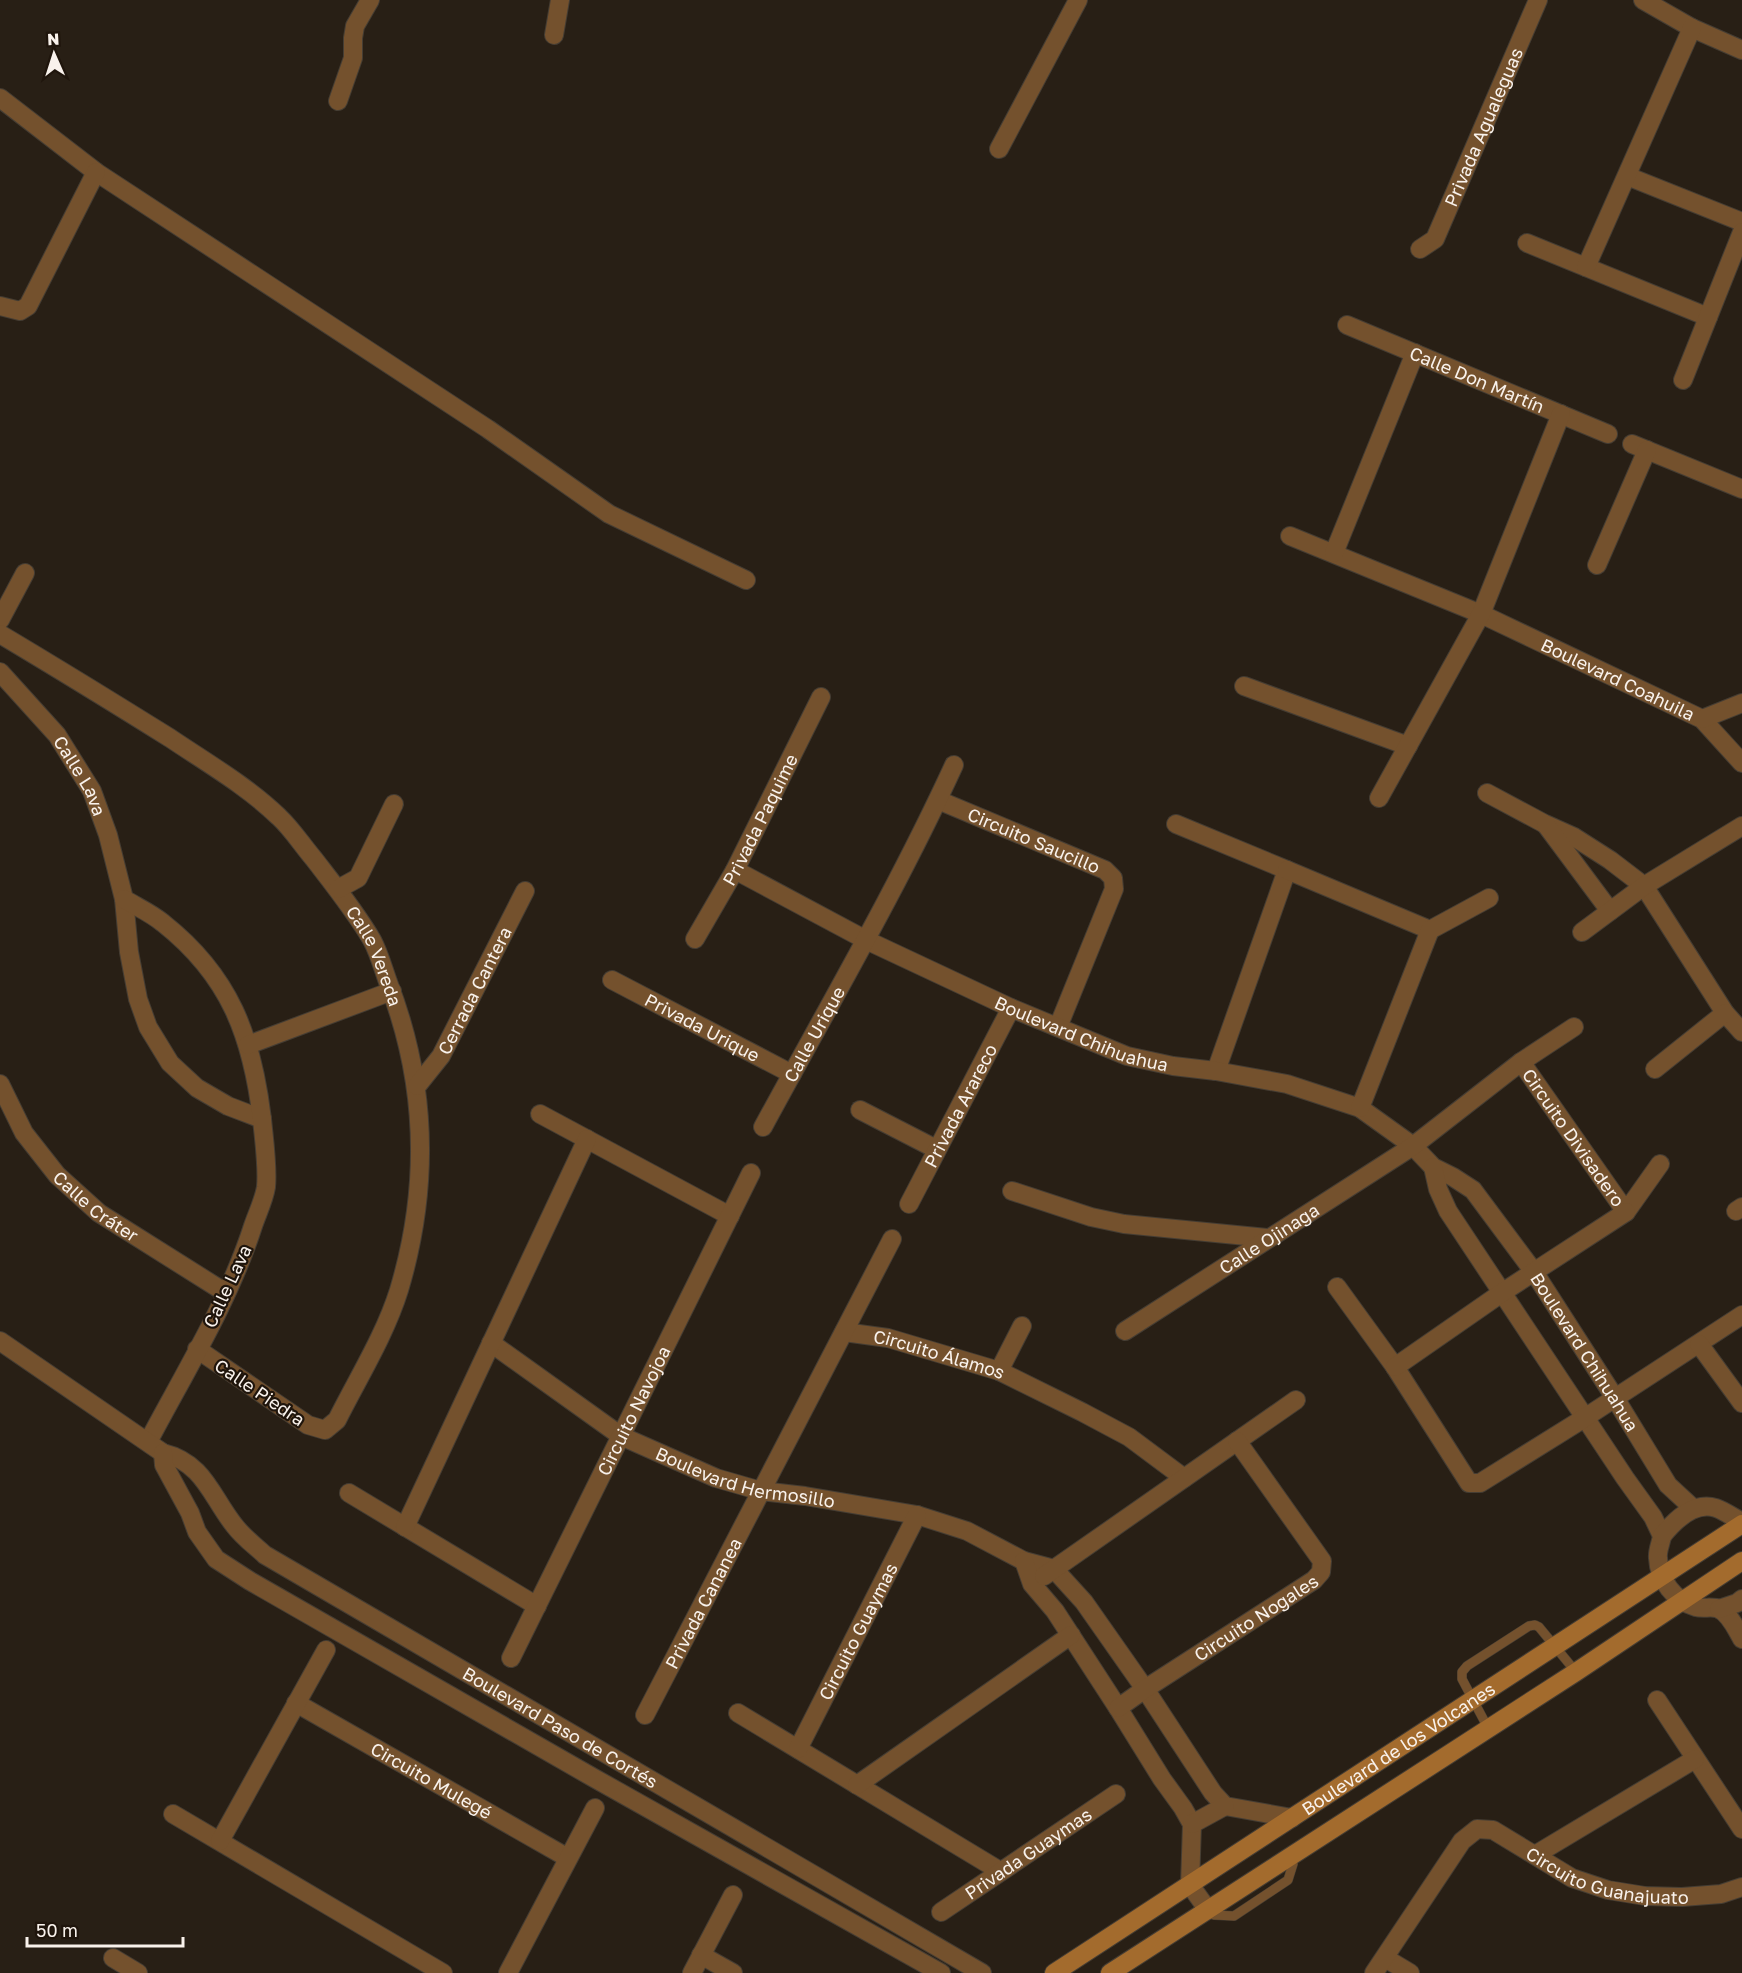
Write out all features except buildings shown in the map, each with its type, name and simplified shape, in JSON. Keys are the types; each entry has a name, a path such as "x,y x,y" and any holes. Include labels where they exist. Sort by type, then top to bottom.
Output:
{"street":[{"path":"338,101 353,58 355,26 369,0"},
{"path":"554,35 560,0"},
{"path":"999,149 1078,0"},
{"name":"Privada Agualeguas","path":"1420,249 1435,239 1538,0"},
{"path":"1643,0 1692,28 1742,50"},
{"path":"1586,267 1692,28"},
{"path":"0,98 96,172 488,429 609,514 746,580"},
{"path":"0,306 20,311 28,306 96,172"},
{"path":"1627,176 1742,222"},
{"path":"1683,380 1742,232"},
{"path":"1527,243 1708,317"},
{"name":"Calle Don Martín","path":"1347,325 1608,434"},
{"path":"1334,553 1415,353"},
{"path":"1380,798 1481,614 1561,414"},
{"path":"1598,565 1639,447 1742,489"},
{"name":"Boulevard Coahuila","path":"1290,536 1481,614 1702,719 1742,763"},
{"path":"0,620 25,573"},
{"name":"Calle Vereda","path":"0,634 93,689 234,780 280,818 338,889 373,942 392,991 409,1046 417,1086 420,1129 419,1184 414,1229 399,1290 388,1319 337,1420 325,1430"},
{"name":"Calle Lava","path":"0,672 57,735 92,791 108,835 124,899 129,952 138,999 148,1027 170,1063 196,1088 228,1106 262,1119"},
{"path":"1244,686 1408,746"},
{"name":"Privada Paquime","path":"695,939 735,870 821,697"},
{"path":"1702,719 1742,703"},
{"path":"866,940 954,765"},
{"path":"1487,793 1574,837 1610,860 1644,886 1725,1013 1742,1032"},
{"name":"Circuito Saucillo","path":"938,800 1105,870 1113,878 1114,889 1058,1027"},
{"path":"338,889 358,878 394,804"},
{"path":"1176,824 1430,930"},
{"path":"1545,824 1610,911"},
{"path":"1582,932 1644,886 1742,826"},
{"name":"Boulevard Chihuahua","path":"735,870 866,940 1011,1008 1127,1056 1173,1066 1287,1084 1360,1108 1413,1146 1433,1167 1473,1190 1534,1272 1668,1485 1694,1509"},
{"path":"1216,1071 1287,870"},
{"name":"Cerrada Cantera","path":"417,1086 441,1056 525,891"},
{"path":"1360,1108 1430,930 1489,898"},
{"name":"Calle Lava","path":"124,899 161,921 193,949 217,979 235,1011 249,1045 258,1086 265,1145 266,1188 248,1244 226,1293 148,1442"},
{"name":"Calle Urique","path":"763,1127 866,940"},
{"name":"Privada Urique","path":"612,980 792,1074"},
{"path":"249,1045 392,991"},
{"name":"Privada Arareco","path":"909,1204 1011,1008"},
{"path":"1655,1069 1725,1013"},
{"name":"Circuito Divisadero","path":"1413,1146 1521,1062 1574,1027"},
{"name":"Circuito Divisadero","path":"1521,1062 1626,1212"},
{"name":"Calle Cráter","path":"0,1084 24,1133 57,1175 99,1213 226,1293"},
{"path":"860,1110 936,1149"},
{"path":"540,1114 730,1216"},
{"path":"405,1527 587,1139"},
{"name":"Calle Ojinaga","path":"1125,1331 1413,1146"},
{"name":"Circuito Divisadero","path":"1395,1367 1503,1292 1626,1212 1660,1164"},
{"name":"Boulevard Chihuahua","path":"1433,1167 1438,1189 1448,1211 1653,1517 1662,1536"},
{"name":"Circuito Navojoa","path":"511,1659 751,1173"},
{"path":"1012,1191 1091,1217 1124,1224 1268,1238"},
{"path":"761,1491 892,1239"},
{"path":"1337,1287 1395,1367 1469,1483 1480,1483 1742,1315"},
{"path":"999,1371 1022,1326"},
{"name":"Circuito Álamos","path":"844,1332 888,1338 999,1371 1129,1437 1184,1478"},
{"name":"Boulevard Paso de Cortés","path":"0,1341 163,1454 178,1457 194,1468 233,1524 265,1555 982,1973"},
{"name":"Boulevard Hermosillo","path":"491,1343 621,1436 716,1478 761,1491 917,1515 967,1531 1024,1561 1054,1569"},
{"path":"1699,1344 1742,1402"},
{"name":"Calle Piedra","path":"197,1349 308,1425 325,1430"},
{"path":"1032,1584 1296,1400"},
{"name":"Circuito Nogales","path":"1118,1708 1314,1580 1321,1572 1322,1561 1237,1441"},
{"name":"Boulevard Paso de Cortés","path":"163,1454 164,1465 190,1513 197,1532 216,1558 250,1581 941,1973"},
{"name":"Privada Cananea","path":"645,1715 761,1491"},
{"path":"349,1493 537,1606"},
{"path":"1742,1523 1714,1508 1694,1509 1676,1519 1662,1536 1657,1557 1667,1587 1682,1601 1696,1607 1719,1609 1742,1599"},
{"name":"Circuito Guaymas","path":"798,1749 917,1515"},
{"name":"Boulevard de los Volcanes","path":"1054,1973 1742,1523"},
{"path":"250,1581 265,1555"},
{"path":"1024,1561 1032,1584 1055,1611 1192,1824 1190,1885 1208,1910"},
{"name":"Boulevard de los Volcanes","path":"1110,1973 1576,1672 1742,1561"},
{"path":"1054,1569 1084,1602 1145,1689 1213,1793 1226,1806 1292,1818"},
{"path":"1719,1609 1729,1618 1742,1639"},
{"path":"857,1785 1071,1635"},
{"path":"220,1841 326,1650"},
{"path":"1657,1700 1742,1829"},
{"name":"Circuito Mulegé","path":"296,1703 568,1858"},
{"path":"738,1713 1000,1871"},
{"path":"594,1778 608,1753"},
{"path":"1534,1856 1695,1759"},
{"name":"Privada Guaymas","path":"941,1912 1116,1794"},
{"path":"1192,1824 1226,1806"},
{"path":"508,1973 595,1808"},
{"path":"173,1814 443,1973"},
{"name":"Circuito Guanajuato","path":"1379,1965 1462,1841 1477,1829 1493,1830 1572,1878 1608,1890 1645,1896 1682,1898 1721,1894 1742,1887"},
{"path":"692,1973 733,1895"},
{"path":"701,1955 733,1973"},
{"path":"113,1958 138,1973"},
{"path":"1379,1965 1410,1973"}],"lane":[{"path":"1488,1728 1461,1679 1462,1672 1467,1666 1529,1626 1539,1627 1576,1672"}]}
